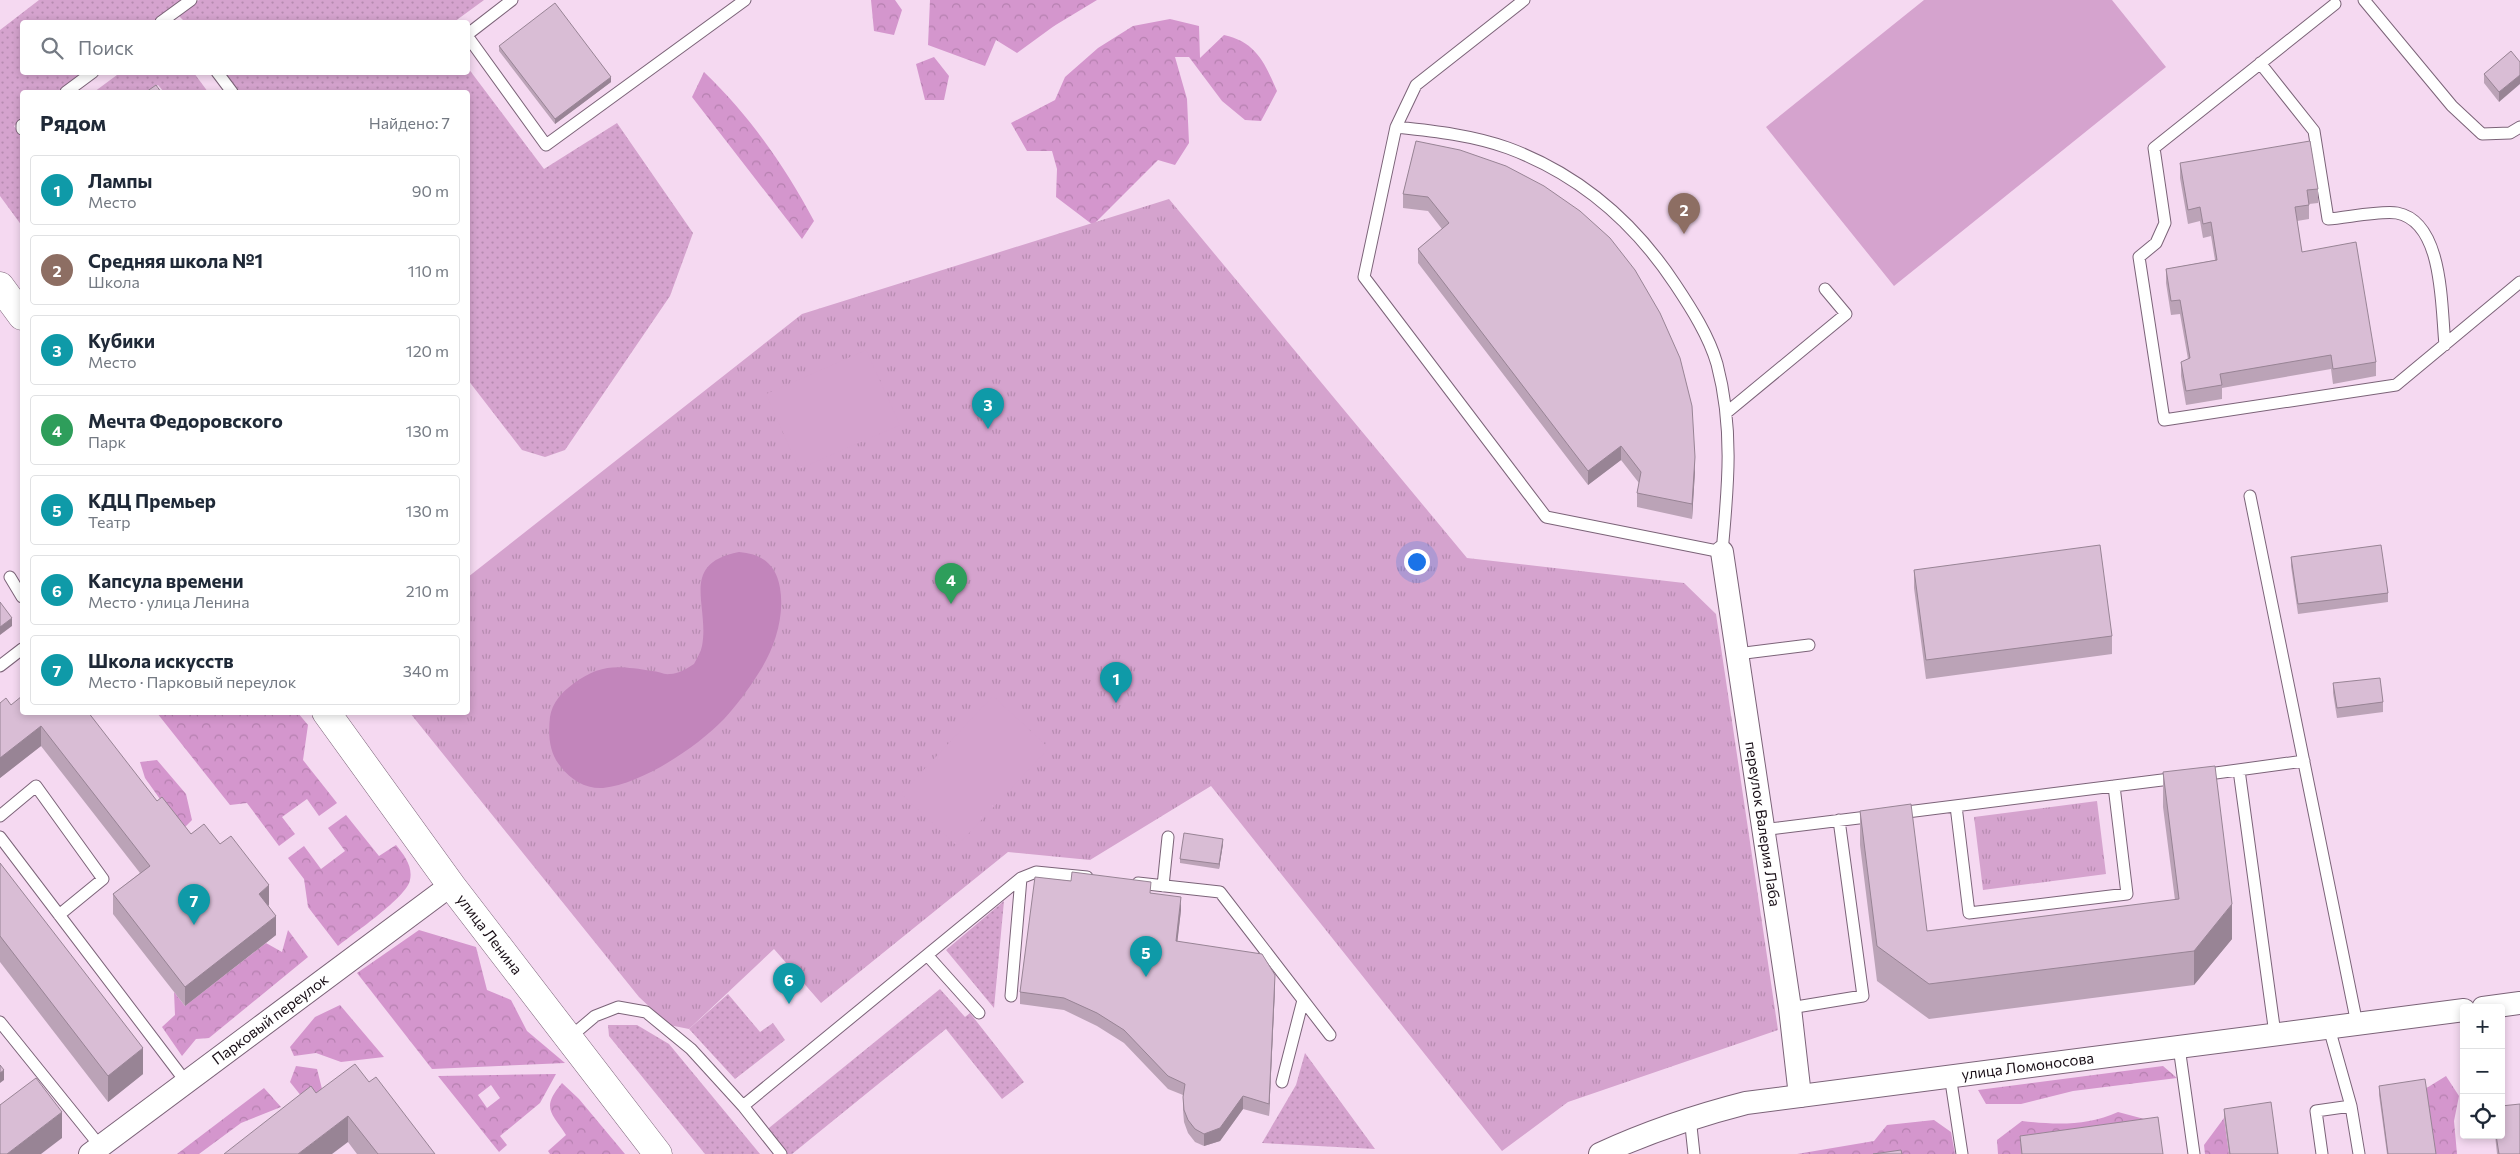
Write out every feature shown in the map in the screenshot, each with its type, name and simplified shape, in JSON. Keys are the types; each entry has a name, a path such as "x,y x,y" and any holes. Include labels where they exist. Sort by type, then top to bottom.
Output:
{"street":[{"path":"0,286 20,313"},
{"name":"переулок Валерия Лаба","path":"1722,552 1790,1008 1800,1096"},
{"name":"улица Ленина","path":"328,715 451,885 658,1154"},
{"name":"Парковый переулок","path":"95,1150 451,885"},
{"path":"2505,1005 2520,1003"},
{"name":"улица Ломоносова","path":"1600,1154 1644,1134 1690,1117 1746,1103 2460,1011"}],"lane":[{"path":"175,18 191,0"},
{"path":"470,33 512,0"},
{"path":"470,38 546,145 745,0"},
{"path":"1396,126 1450,133 1506,147 1555,168 1593,193 1634,232 1659,260 1692,310 1716,363 1726,413 1730,469 1722,552 1546,517 1364,277 1396,126 1416,85 1524,0"},
{"path":"2364,0 2452,106 2482,134 2510,133 2520,127"},
{"path":"2335,4 2154,148 2165,223 2156,243 2139,257 2164,420 2396,385 2520,282"},
{"path":"2260,63 2314,131 2328,219 2396,213 2413,219 2427,235 2435,255 2445,345"},
{"path":"69,90 89,75"},
{"path":"219,75 230,90"},
{"path":"1726,413 1846,314 1825,289"},
{"path":"2250,496 2357,1024"},
{"path":"10,578 20,594"},
{"path":"1737,654 1809,645"},
{"path":"0,666 20,651"},
{"path":"1762,830 2239,770 2304,760"},
{"path":"2239,770 2275,1034"},
{"path":"0,816 36,786 104,879 59,915"},
{"path":"1956,806 1970,913 2127,894 2114,786"},
{"path":"1790,1008 1863,996 1840,820"},
{"path":"1163,886 1168,837"},
{"path":"0,838 186,1082"},
{"path":"743,1106 1021,878 1036,872 1095,878"},
{"path":"1011,996 1021,878"},
{"path":"1124,882 1220,892 1330,1035"},
{"path":"927,955 979,1013"},
{"path":"1282,1082 1303,1000"},
{"path":"569,1038 595,1016 618,1007 646,1012 691,1049 743,1106 781,1154"},
{"path":"0,1022 95,1150"},
{"path":"2329,1028 2351,1106 2359,1154"},
{"path":"2179,1047 2194,1154"},
{"path":"1950,1076 1962,1154"},
{"path":"2322,1154 2316,1111 2351,1106"},
{"path":"1690,1117 1694,1154"}],"green space":[{"path":"39,0 184,0 156,20 20,20 20,75 83,75 63,90 20,90 20,122 14,126 20,135 20,223 0,196 0,30"},
{"path":"199,0 484,0 457,20 183,20 179,16"},
{"path":"871,0 895,0 902,10 894,35 874,31"},
{"path":"930,0 1097,0 1054,26 1017,53 996,40 985,66 928,45"},
{"path":"1924,0 2112,0 2166,67 1894,286 1766,127"},
{"path":"1170,19 1199,26 1200,58 1224,35 1235,38 1252,48 1268,71 1277,91 1261,121 1245,120 1222,101 1189,57 1175,57 1187,99 1189,143 1175,165 1158,160 1093,225 1056,197 1057,169 1052,151 1027,151 1011,123 1055,100 1065,77 1098,48 1133,26"},
{"path":"934,57 949,76 944,100 925,100 916,64"},
{"path":"470,71 544,169 617,123 693,233 670,296 565,450 545,457 522,450 470,383 470,90 238,90 226,75 470,75"},
{"path":"704,72 736,106 765,142 803,201 814,221 802,239 692,97"},
{"path":"117,75 195,75 207,90 162,90 158,85 151,90 97,90"},
{"path":"1169,199 1467,558 1684,583 1716,614 1778,1030 1568,1102 1502,1151 1211,786 1090,860 1008,852 821,1003 774,949 689,1029 669,1025 639,997 412,715 470,715 470,575 802,314"},
{"path":"866,350 900,425 799,469 766,394"},
{"path":"993,696 1049,748 957,846 901,794"},
{"path":"159,715 300,715 308,725 303,760 337,803 319,816 307,799 282,817 295,834 279,846 247,803 230,805"},
{"path":"157,760 186,794 192,820 182,830 145,778 140,762"},
{"path":"2097,801 2106,874 1983,890 1974,817"},
{"path":"346,815 379,856 396,845 407,861 411,875 407,887 400,896 338,946 308,907 304,879 288,858 304,846 321,869 345,851 328,828"},
{"path":"1004,901 994,1008 946,950"},
{"path":"288,930 308,957 209,1038 196,1039 182,1056 162,1027 175,1015 174,992 185,1006 266,943 282,952"},
{"path":"419,930 476,947 487,990 511,1000 527,1031 565,1063 432,1069 357,973"},
{"path":"940,989 965,1017 970,1013 1024,1082 1002,1099 946,1029 792,1154 781,1154 764,1132"},
{"path":"728,994 760,1032 773,1023 785,1040 735,1079 689,1029"},
{"path":"340,1005 384,1057 341,1062 316,1053 294,1056 290,1047 315,1017"},
{"path":"608,1025 637,1025 669,1044 760,1154 705,1154 609,1036"},
{"path":"1305,1053 1375,1149 1262,1143 1296,1085"},
{"path":"296,1066 317,1069 323,1093 306,1102 290,1082"},
{"path":"2163,1066 2177,1078 2073,1091 2021,1104 1986,1104 1978,1090"},
{"path":"556,1074 540,1103 500,1136 507,1145 499,1152 438,1076","holes":["491,1085 500,1098 487,1108 478,1095"]},
{"path":"2446,1076 2459,1096 2454,1121 2457,1154 2434,1154 2425,1089"},
{"path":"562,1083 579,1099 625,1154 550,1154 548,1151 566,1135 550,1110 552,1098"},
{"path":"264,1088 281,1107 241,1123 199,1154 177,1154"},
{"path":"2118,1112 2148,1120 2021,1154 1998,1154 1997,1140 2022,1121 2047,1123 2083,1122 2106,1117"},
{"path":"2224,1118 2229,1154 2205,1154 2204,1145"},
{"path":"1934,1120 1951,1132 1955,1154 1797,1154 1874,1141 1887,1125"}],"shaded area":[{"path":"739,552 755,555 767,562 778,580 781,599 777,633 769,655 746,692 713,730 684,752 651,772 618,785 603,788 591,787 574,780 557,762 550,744 550,717 558,698 583,677 602,669 620,667 673,674 694,664 702,646 701,588 703,576 709,566 720,558"}],"building":[{"path":"555,3 611,77 555,119 499,46"},
{"path":"2511,51 2520,62 2520,75 2499,92 2484,74"},
{"path":"156,85 160,90 149,90"},
{"path":"1416,141 1460,150 1506,166 1544,186 1580,211 1610,238 1635,270 1660,313 1680,358 1692,406 1695,457 1692,504 1637,493 1641,472 1621,446 1588,471 1418,249 1449,223 1428,197 1403,194"},
{"path":"2310,141 2318,189 2307,190 2309,205 2295,207 2302,252 2356,242 2376,362 2333,369 2331,355 2220,374 2222,385 2186,391 2181,362 2190,358 2180,300 2171,301 2166,269 2217,260 2211,222 2203,224 2200,207 2188,210 2180,163"},
{"path":"2100,545 2112,636 1926,660 1914,570"},
{"path":"2381,545 2388,593 2298,604 2291,557"},
{"path":"0,602 12,618 0,627"},
{"path":"2380,678 2383,702 2337,708 2333,683"},
{"path":"6,698 11,705 20,698 20,715 90,715 157,801 162,797 191,834 204,824 220,844 231,836 269,885 259,894 276,916 185,987 113,894 150,866 41,726 0,758 0,703"},
{"path":"2215,766 2232,904 2194,951 1929,984 1877,946 1860,811 1911,804 1927,931 2179,899 2163,772"},
{"path":"1184,833 1223,839 1219,864 1180,859"},
{"path":"0,863 143,1048 108,1076 0,936"},
{"path":"1072,872 1151,882 1150,893 1181,897 1176,941 1262,954 1275,975 1269,1104 1243,1096 1220,1128 1204,1134 1195,1129 1188,1120 1184,1110 1185,1084 1168,1076 1124,1030 1097,1013 1064,998 1020,992 1035,877 1071,881"},
{"path":"355,1064 369,1082 376,1077 435,1154 378,1154 348,1116 298,1154 224,1154 311,1086 316,1093"},
{"path":"0,1065 4,1070 0,1073"},
{"path":"36,1078 62,1112 7,1154 0,1154 0,1105"},
{"path":"2425,1079 2436,1154 2388,1154 2379,1086"},
{"path":"2271,1102 2278,1154 2230,1154 2224,1109"},
{"path":"2520,1104 2520,1154 2499,1154 2497,1139 2505,1139 2505,1106"},
{"path":"2158,1117 2163,1154 2022,1154 2020,1136"},
{"path":"1901,1150 1902,1154 1873,1154"}],"place":[{"name":"Средняя школа №1","path":"1684,234"},
{"name":"Кубики","path":"988,429"},
{"name":"Мечта Федоровского","path":"951,604"},
{"name":"Лампы","path":"1116,703"},
{"name":"Школа искусств","path":"194,925"},
{"name":"КДЦ Премьер","path":"1146,977"},
{"name":"Капсула времени","path":"789,1004"}]}
